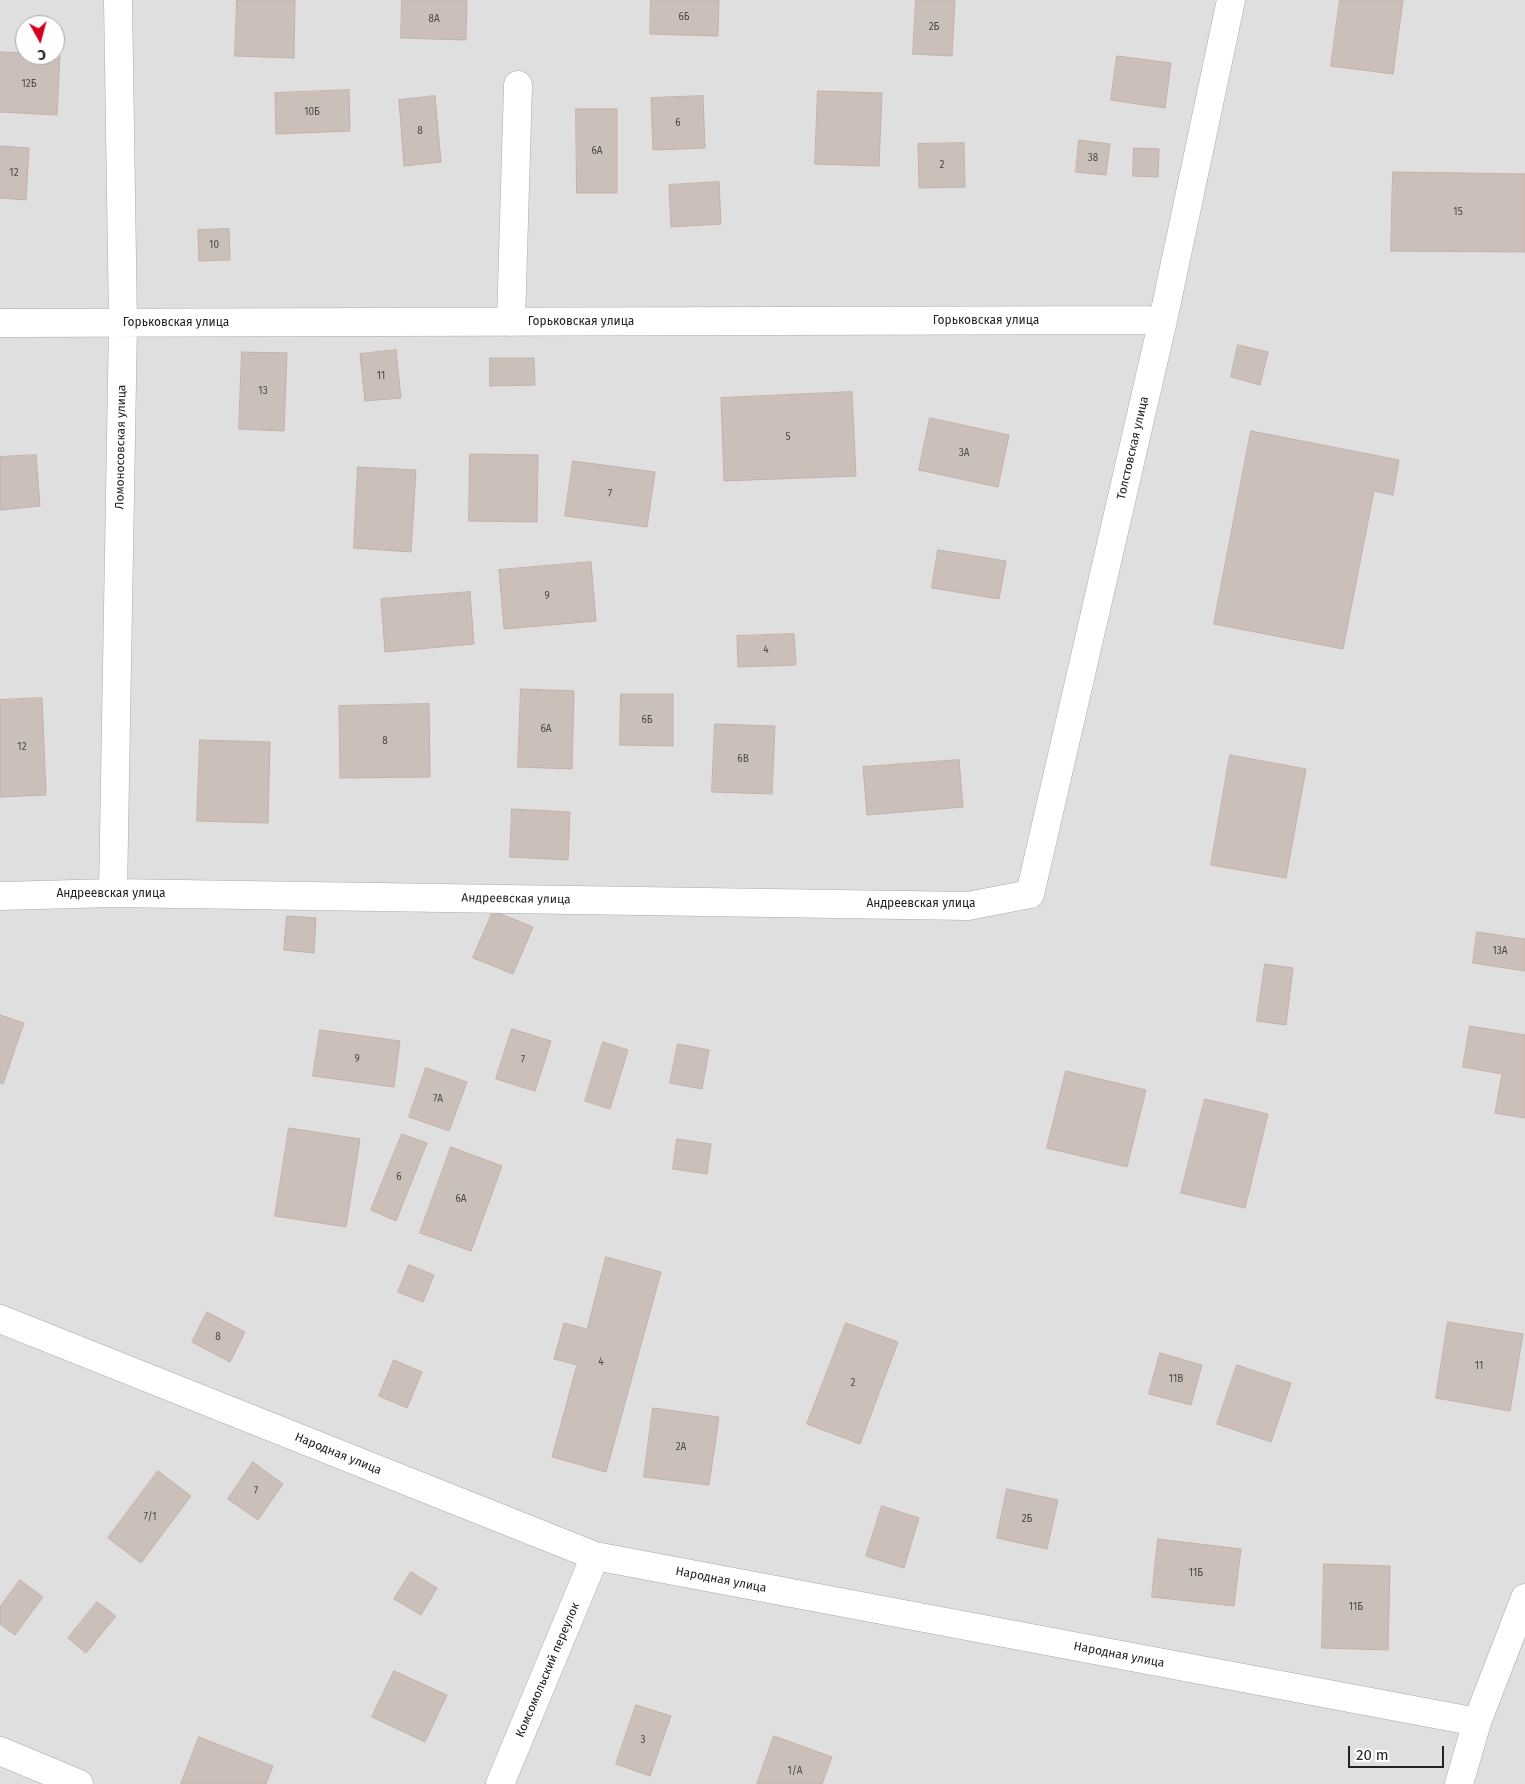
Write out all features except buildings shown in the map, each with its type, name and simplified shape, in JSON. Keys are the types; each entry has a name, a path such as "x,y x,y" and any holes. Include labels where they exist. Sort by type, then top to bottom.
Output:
{"street":[{"name":"Ломоносовская улица","path":"113,893 123,323 118,0"},
{"name":"Толстовская улица","path":"1030,894 1163,320 1231,0"},
{"path":"511,322 518,85"},
{"name":"Горьковская улица","path":"0,322 1163,320"},
{"name":"Андреевская улица","path":"0,896 113,893 968,906 1030,894"},
{"name":"Народная улица","path":"0,1319 596,1556 1477,1722"},
{"name":"Комсомольский переулок","path":"500,1784 596,1556"},
{"path":"1459,1784 1477,1722 1525,1598"},
{"path":"0,1752 80,1784"}],"shaded area":[{"path":"0,0 1525,0 1525,1784 0,1784"}]}
